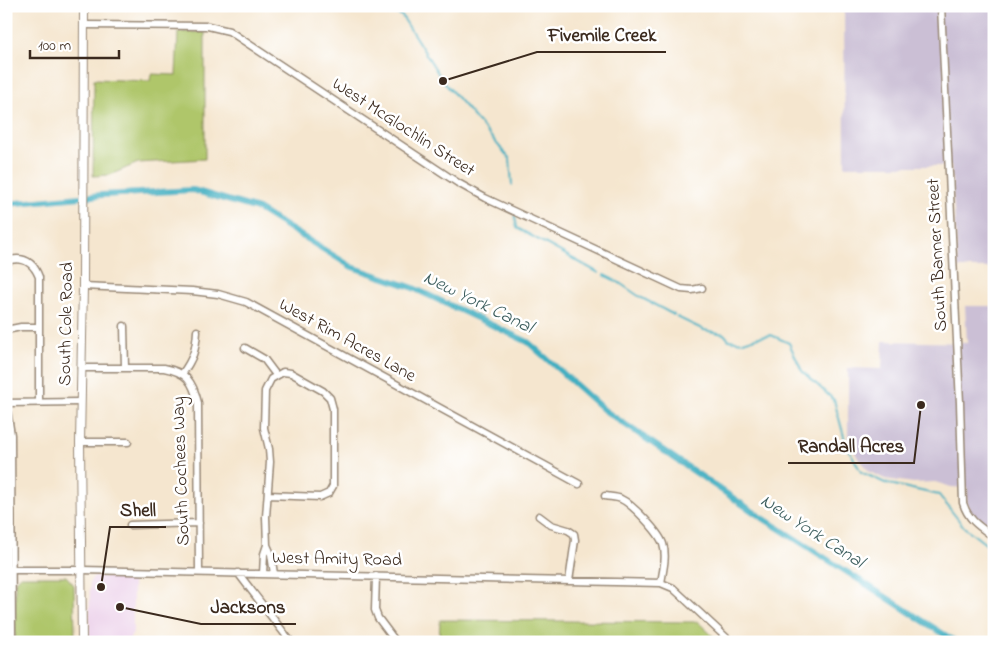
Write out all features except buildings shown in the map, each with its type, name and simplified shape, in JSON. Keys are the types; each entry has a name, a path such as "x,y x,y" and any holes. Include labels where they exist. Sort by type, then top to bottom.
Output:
{"main road":[{"name":"South Cole Road","path":"82,642 80,402 83,286 84,6"}],"street":[{"name":"South Banner Street","path":"940,6 960,396 963,503 970,519 994,538"},
{"name":"West McGlochlin Street","path":"84,24 208,26 229,31 465,187 681,289 692,290 702,288"},
{"path":"6,261 23,259 31,263 39,276 39,402"},
{"name":"West Rim Acres Lane","path":"83,286 192,291 218,294 246,302 579,484"},
{"path":"124,326 124,368"},
{"path":"6,330 21,327 39,327"},
{"name":"South Cochees Way","path":"182,374 192,360 197,331"},
{"path":"245,348 264,359 276,375"},
{"name":"South Cochees Way","path":"81,368 164,368 182,374 194,387 198,403 199,572"},
{"path":"263,574 264,554 267,545 266,516 270,462 264,428 265,390 271,379 276,375 283,372 291,373 323,391 330,398 333,409 333,486 329,494 320,497 268,495"},
{"path":"12,642 9,570 11,435 6,403 80,402"},
{"path":"80,442 128,442"},
{"path":"605,496 621,499 648,522 664,545 664,584 673,588 731,642"},
{"path":"539,516 551,525 568,530 574,534 569,581"},
{"path":"130,525 199,523"},
{"path":"267,545 271,554 274,574"},
{"name":"West Amity Road","path":"9,570 199,572 664,584"},
{"path":"238,573 291,642"},
{"path":"376,576 375,610 378,618 396,642"}],"shaded area":[{"path":"844,6 994,6 994,268 958,268 951,166 845,166"},
{"path":"965,306 994,306 994,533 970,511 967,502 967,488 951,487 935,482 914,483 885,479 870,472 859,460 848,440 848,368 882,369 883,341 967,343"},
{"path":"93,577 133,577 133,633 128,642 89,642 90,582"}],"green space":[{"path":"178,32 205,32 205,159 138,163 110,175 93,176 94,79 150,81 151,74 176,75"},
{"path":"20,576 66,576 74,585 75,642 15,642 15,581"},
{"path":"440,620 698,622 719,642 439,642"}],"waterway":[{"path":"380,6 402,16 443,81 510,159 512,185"},
{"name":"New York Canal","path":"6,204 102,195 193,190 258,209 352,267 411,287 528,342 604,410 758,515 956,642"},
{"path":"515,216 517,228 599,273"},
{"path":"604,275 674,315"},
{"path":"677,317 704,330 724,334 729,340 743,342 771,335 789,343 802,371 834,400 846,444 861,472 885,483 939,495 964,527 992,549 994,559"}],"place":[{"name":"Fivemile Creek","path":"443,81"},
{"name":"Randall Acres","path":"921,405"},
{"name":"Shell","path":"101,587"},
{"name":"Jacksons","path":"120,607"}]}
